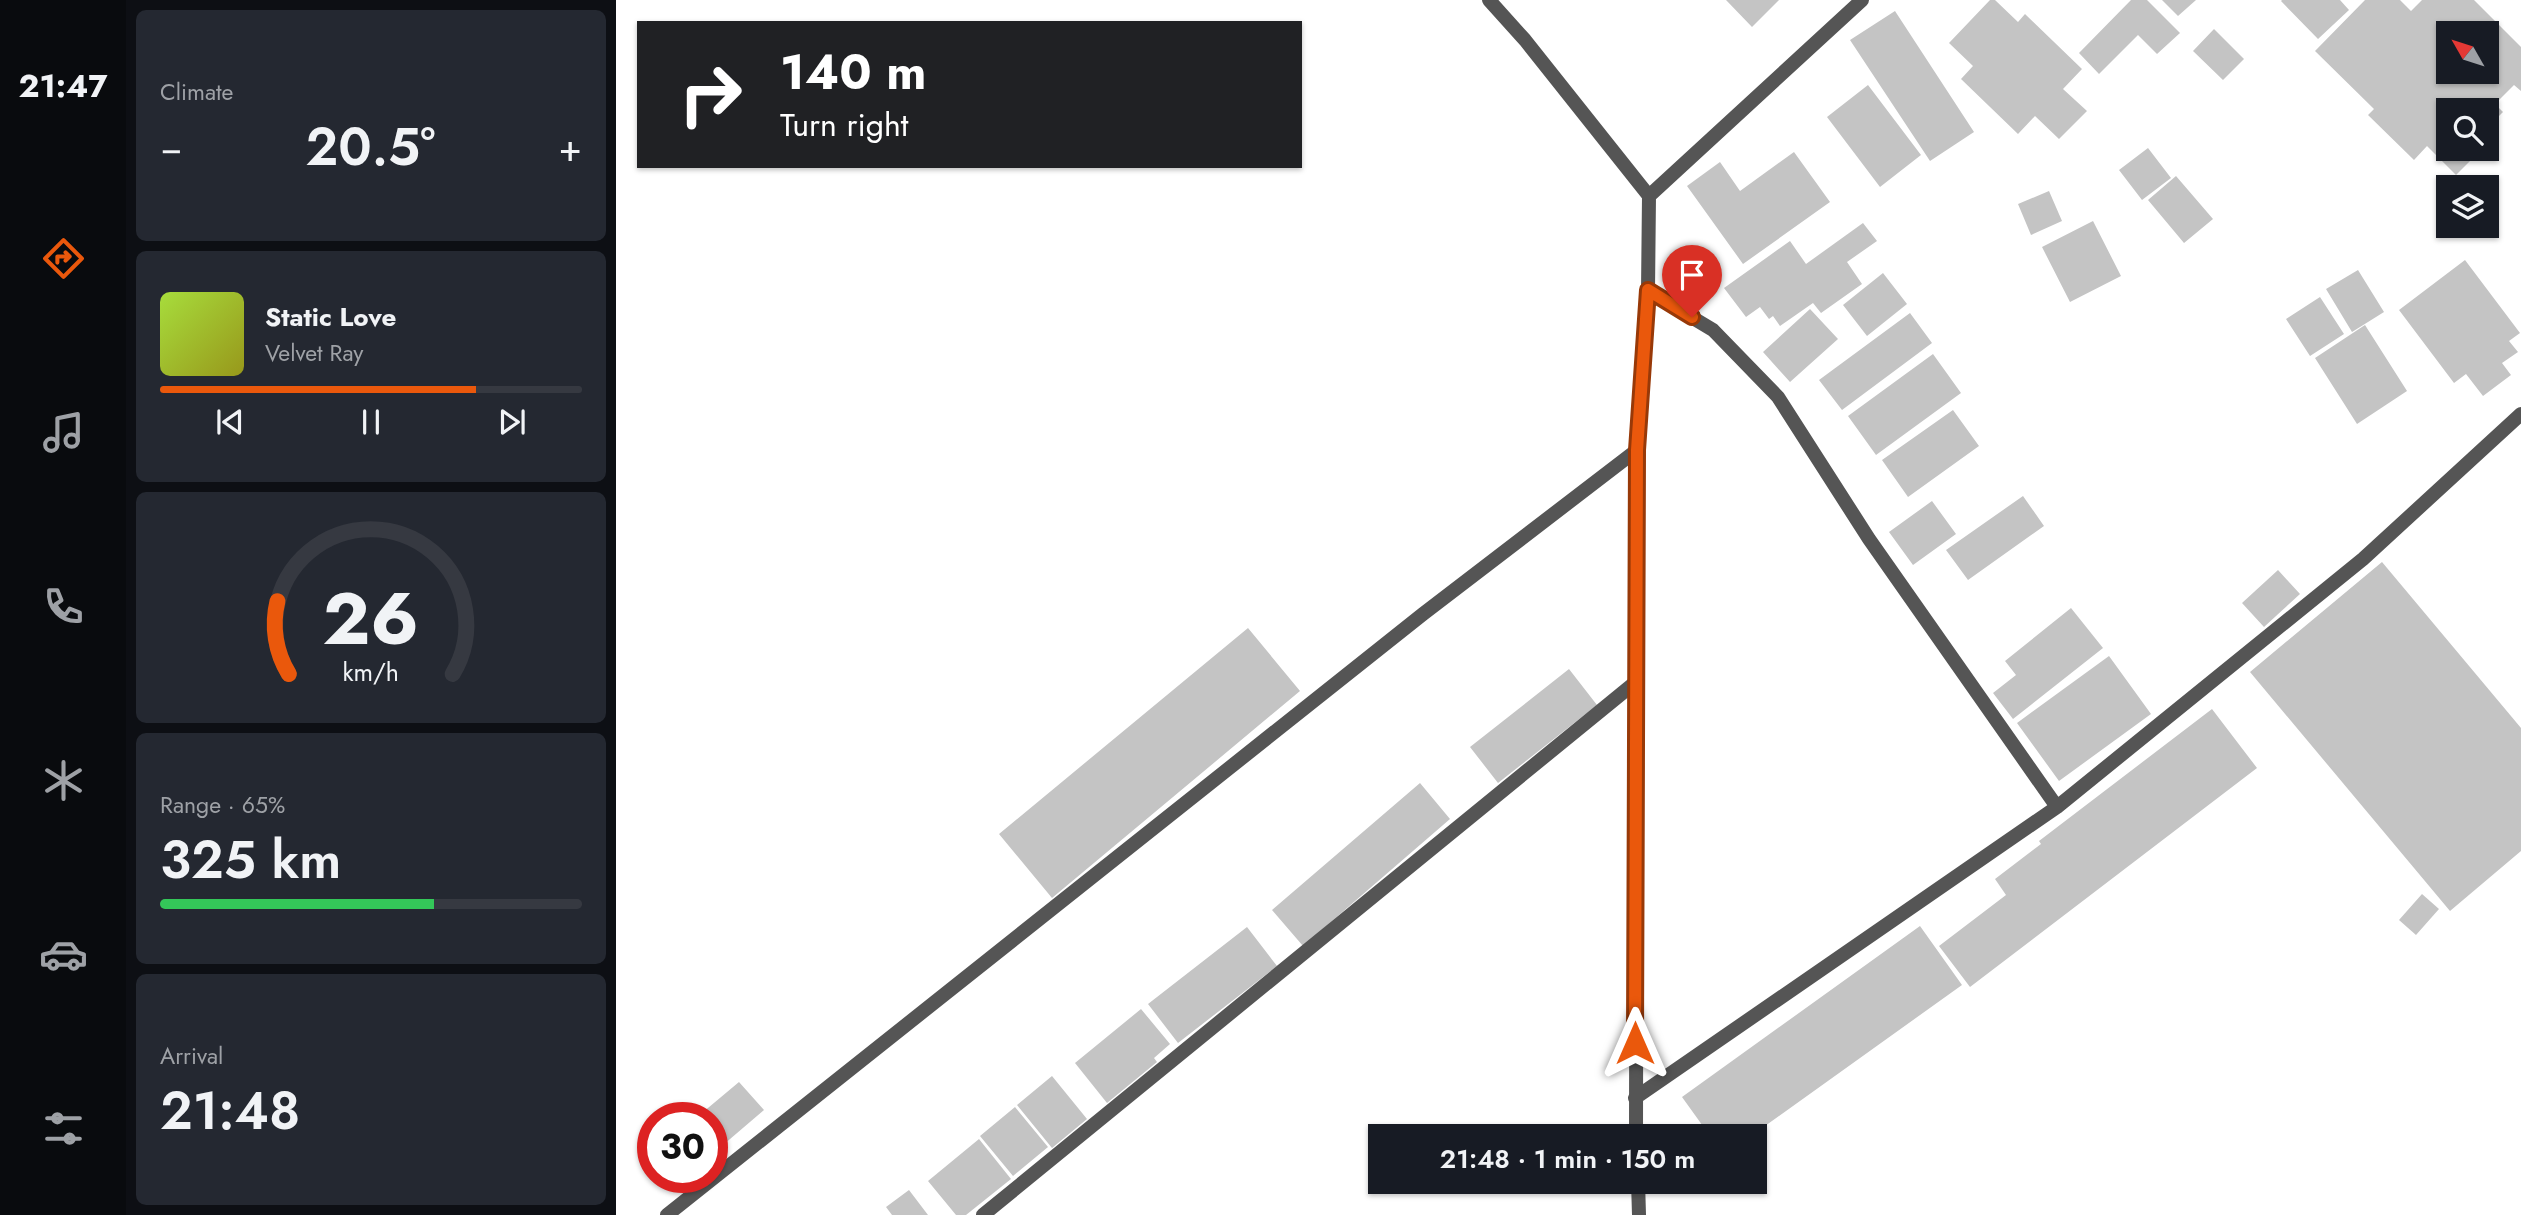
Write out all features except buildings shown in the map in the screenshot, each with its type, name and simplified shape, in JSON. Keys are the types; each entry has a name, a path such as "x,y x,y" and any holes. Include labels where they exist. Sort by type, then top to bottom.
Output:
{"street":[{"path":"1489,0 1525,40 1648,196 1648,290 1637,450 1636,1124"},
{"path":"1648,196 1862,0"},
{"path":"1648,290 1713,330 1778,397 1869,539 2057,807"},
{"path":"1635,1098 2057,807 2363,559 2521,414"},
{"path":"667,1215 1423,614 1637,450"},
{"path":"983,1215 1637,681"},
{"path":"1638,1194 1639,1215"}],"route":[{"path":"1635,1043 1637,450 1648,290 1692,317"}]}
